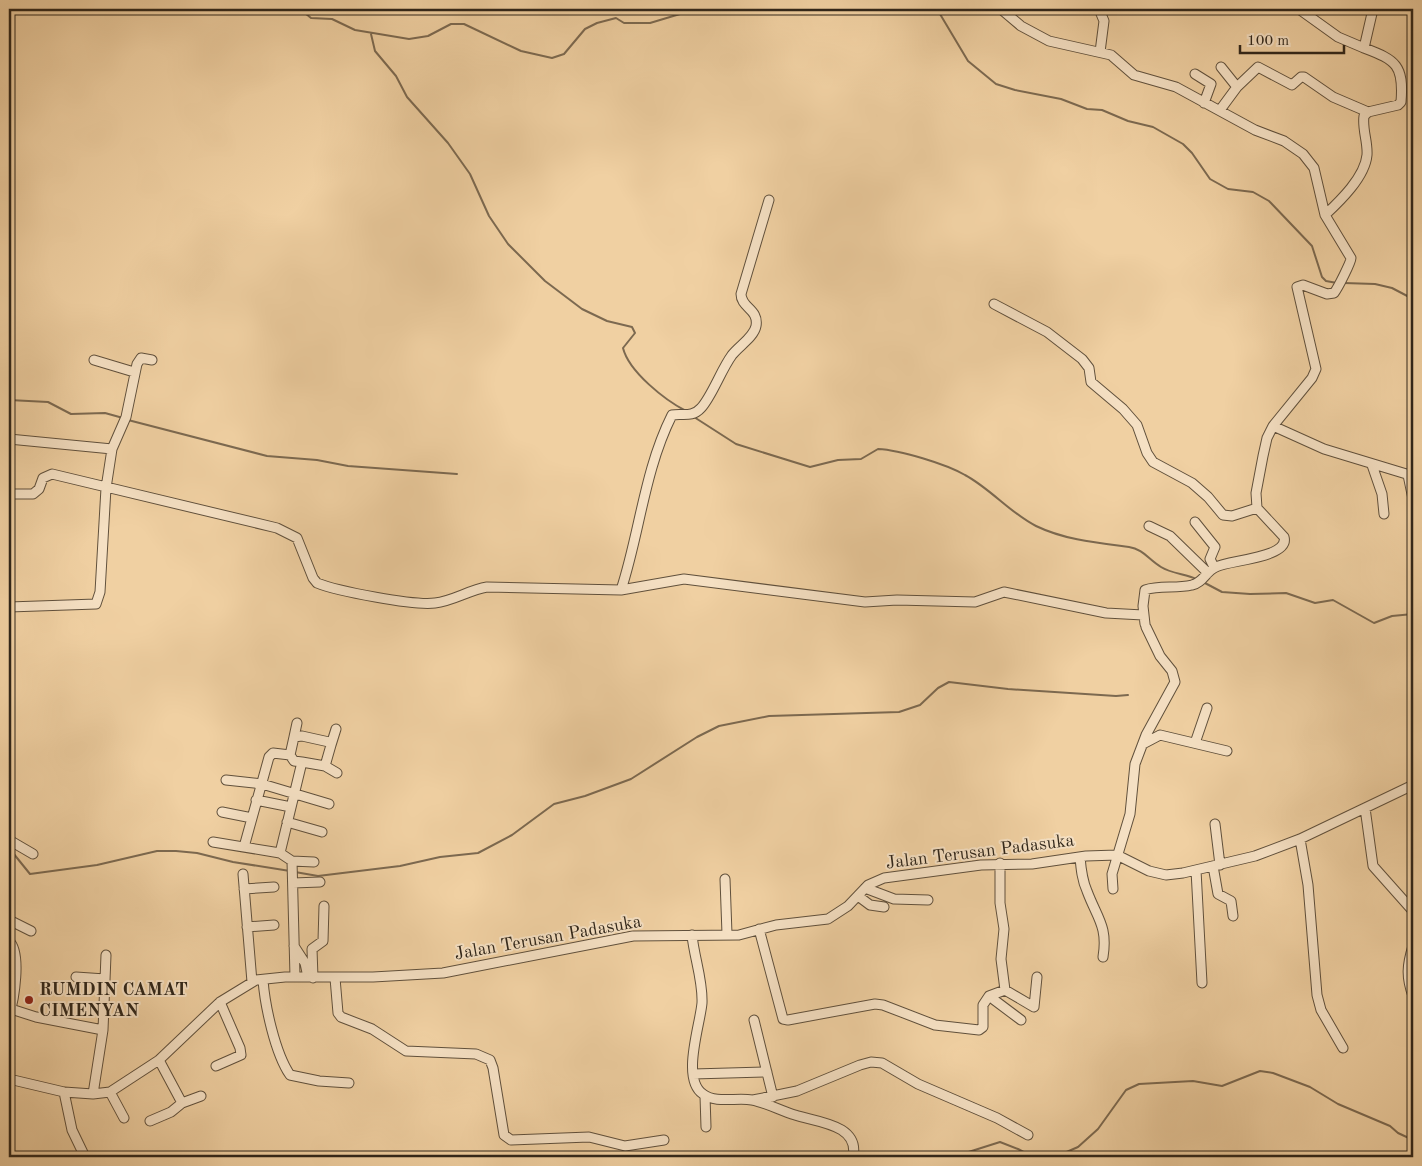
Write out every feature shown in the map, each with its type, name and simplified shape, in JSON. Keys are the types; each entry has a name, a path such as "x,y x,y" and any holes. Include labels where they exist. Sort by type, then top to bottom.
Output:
{"street":[{"path":"1001,9 1021,26 1049,41 1100,52 1116,58 1134,75 1168,84 1256,130 1284,141 1309,160 1318,179 1325,215 1351,258 1351,264 1340,278 1334,293 1331,294 1309,286 1297,288 1316,369 1312,378 1273,426 1262,456 1256,493 1257,508 1284,537 1282,547 1265,555 1211,570 1199,583 1146,590 1143,593 1145,622 1160,656 1172,672 1175,682 1142,744 1135,764 1128,824 1116,855 1112,874 1113,889"},
{"path":"1099,9 1104,21 1104,37 1100,52"},
{"path":"1220,110 1237,87 1260,67 1292,85 1301,77 1304,77 1333,97 1368,112 1400,104 1402,85 1392,60 1382,54 1338,37 1299,9"},
{"path":"1364,48 1373,9"},
{"path":"1220,67 1237,87"},
{"path":"1195,74 1211,84 1204,103"},
{"path":"1325,215 1343,196 1366,163 1367,148 1364,121 1368,112"},
{"path":"621,590 644,491 660,442 672,415 686,415 701,408 731,358 754,333 757,317 755,312 743,303 741,294 769,200"},
{"path":"994,304 1048,332 1082,359 1089,368 1092,382 1123,409 1137,425 1141,431 1147,454 1153,462 1192,483 1223,514 1232,516 1257,508"},
{"path":"9,608 96,604 100,592 106,488 112,449 126,416 134,372 141,358 152,360"},
{"path":"94,360 134,372"},
{"path":"1273,426 1324,449 1410,475 1413,499"},
{"path":"9,439 112,449"},
{"path":"1372,465 1382,494 1384,514"},
{"path":"9,494 34,494 39,489 43,478 49,474 286,531 297,538 313,578 317,583 414,604 445,602 474,589 487,587 621,590 684,578 865,602 897,600 974,602 1004,592 1106,612 1145,622"},
{"path":"1195,522 1215,547 1210,559 1211,570"},
{"path":"1149,526 1170,536 1211,570"},
{"path":"1195,743 1207,708"},
{"path":"297,723 290,755 294,761 325,766 337,772"},
{"path":"325,766 336,730"},
{"path":"1142,744 1160,735 1226,751"},
{"path":"294,737 302,736 329,742 331,745"},
{"path":"244,847 270,755 290,755"},
{"path":"280,853 302,762"},
{"path":"226,780 262,784 329,804"},
{"path":"1116,855 1149,871 1162,874 1196,870 1255,856 1300,839 1413,785"},
{"path":"256,800 291,807"},
{"path":"1365,808 1373,866 1413,911"},
{"path":"222,812 252,818"},
{"path":"288,822 322,832"},
{"path":"1215,824 1218,894 1231,900 1233,916"},
{"path":"1300,839 1308,885 1318,995 1322,1010 1343,1048"},
{"path":"9,840 33,854"},
{"path":"213,842 280,853 292,862 314,862"},
{"name":"Jalan Terusan Padasuka","path":"9,1079 64,1092 93,1094 110,1092 160,1060 220,1002 252,982 295,977 335,978 444,973 628,937 739,935 760,929 828,919 842,911 865,888 884,878 1000,863 1032,864 1080,857 1116,855"},
{"path":"1080,857 1087,892 1100,917 1105,933 1103,958"},
{"path":"292,862 295,977"},
{"path":"1000,863 1004,929 1001,959 1005,990"},
{"path":"1196,870 1202,984"},
{"path":"243,874 252,982"},
{"path":"725,879 727,934"},
{"path":"293,883 320,882"},
{"path":"244,889 274,887"},
{"path":"865,888 894,899 928,900"},
{"path":"858,896 870,905 884,907"},
{"path":"311,977 312,948 323,941 324,906"},
{"path":"9,920 31,931"},
{"path":"247,927 274,925"},
{"path":"760,929 781,1016 788,1020 875,1004 883,1005 935,1025 978,1030 983,1027 983,1005 989,996 1005,990"},
{"path":"692,935 702,1001 693,1074 696,1088 705,1096 750,1100 774,1097 797,1091 871,1062 882,1063 918,1084 997,1118 1028,1135"},
{"path":"9,941 14,948 10,1012 103,1030"},
{"path":"293,944 311,977"},
{"path":"1413,946 1407,969 1408,982 1413,996"},
{"path":"93,1094 103,1030 106,955"},
{"path":"76,977 106,979"},
{"path":"1005,990 1034,1007 1037,977"},
{"path":"335,978 338,1013 341,1017 372,1029 406,1051 476,1054 490,1060 494,1068 504,1135 511,1140 589,1137 624,1146 664,1140"},
{"path":"264,980 266,1000 279,1050 284,1066 290,1075 320,1081 349,1083"},
{"path":"989,996 1022,1020"},
{"path":"216,1066 240,1055 240,1048 220,1002"},
{"path":"754,1020 774,1097"},
{"path":"160,1060 182,1102"},
{"path":"693,1074 767,1072"},
{"path":"64,1092 72,1130 85,1157"},
{"path":"110,1092 124,1118"},
{"path":"150,1121 171,1112 182,1102 201,1096"},
{"path":"705,1096 706,1127"},
{"path":"750,1100 796,1116 837,1126 852,1144 852,1157"}],"waterway":[{"path":"300,9 311,18 332,19 355,30 409,39 428,36 451,24 464,24 521,51 552,58 564,54 585,29 597,23 616,18 624,23 650,23 680,14 709,9"},
{"path":"937,9 968,61 996,84 1015,90 1061,99 1087,109 1102,110 1128,121 1153,127 1183,144 1192,153 1210,179 1228,189 1253,192 1269,201 1312,246 1322,277 1326,281 1337,283"},
{"path":"371,34 375,51 396,76 407,97 448,143 470,174 489,216 508,244 545,281 582,309 607,321 632,327 635,333 623,348 632,366 658,393 686,411"},
{"path":"1344,283 1375,284 1392,288 1413,299"},
{"path":"9,400 48,402 71,414 105,413 123,418"},
{"path":"694,417 736,444 810,467 838,460 861,459 878,449 898,452 935,462 957,471 974,481 1018,515 1047,531 1070,538 1134,548 1165,569 1196,579"},
{"path":"128,420 267,456 317,460 348,466 457,474"},
{"path":"1203,582 1222,592 1250,594 1286,593 1315,603 1333,600 1374,623 1392,616 1413,614"},
{"path":"295,872 318,876 400,866 440,857 478,853 512,835 554,804 585,796 631,779 697,737 719,726 769,716 899,712 920,705 938,688 949,682 1008,689 1116,696 1128,695"},
{"path":"9,848 30,874 97,865 157,851 197,853 233,862 290,871"},
{"path":"1055,1157 1078,1147 1098,1129 1126,1090 1139,1084 1193,1081 1222,1086 1260,1071 1273,1073 1310,1087 1338,1104 1390,1126 1398,1133 1413,1140"},
{"path":"870,1157 887,1155 959,1155 1000,1142 1033,1157"}],"place":[{"name":"RUMDIN CAMAT CIMENYAN","path":"29,1000"}]}
